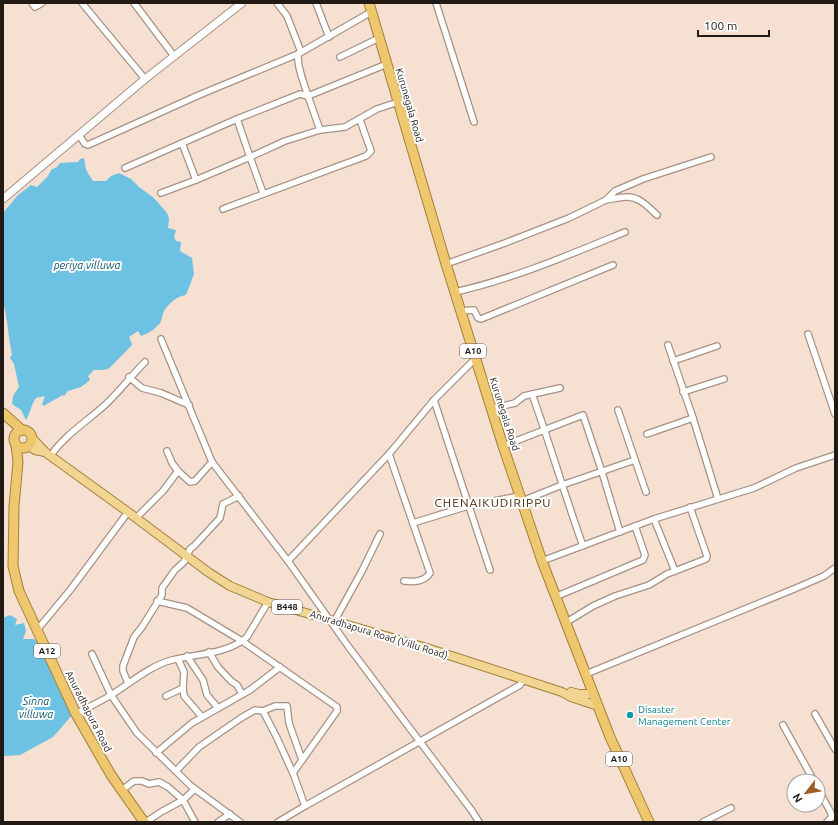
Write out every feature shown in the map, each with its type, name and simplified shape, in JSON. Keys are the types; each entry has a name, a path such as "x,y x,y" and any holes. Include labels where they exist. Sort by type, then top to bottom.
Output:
{"highway":[{"name":"Kurunegala Road","path":"370,8 446,264 503,446 542,561 617,753 649,822"},
{"name":"Anuradhapura Road","path":"5,415 22,430"},
{"name":"Anuradhapura Road","path":"5,415 15,441 18,462 14,506 13,566 19,591 76,714 111,775 145,822"},
{"path":"22,430 30,433 29,444 21,448 15,441 17,432 22,430"},
{"name":"Anuradhapura Road","path":"18,462 29,444"}],"main road":[{"name":"Anuradhapura Road (Villu Road)","path":"29,444 48,454 186,556 230,586 268,602 427,648 562,692 598,706"},
{"name":"Anuradhapura Road (Villu Road)","path":"562,692 593,694"}],"street":[{"path":"32,3 35,7 42,3"},
{"path":"82,3 145,79"},
{"path":"134,3 174,56"},
{"path":"3,200 145,79 242,3"},
{"path":"277,3 288,16 300,53 298,59 300,71 320,130"},
{"path":"316,3 329,37"},
{"path":"436,3 474,122"},
{"path":"79,135 85,144 88,145 199,95 300,53 329,37 370,8"},
{"path":"340,58 379,38"},
{"path":"125,168 237,119 300,94 308,96 387,64"},
{"path":"161,193 196,180 285,141 320,130 345,127 360,120 377,109 398,102"},
{"path":"237,119 263,193"},
{"path":"223,209 366,156 371,151 360,120"},
{"path":"182,143 196,180"},
{"path":"446,264 569,218 606,200 616,191 643,179 680,168 711,156"},
{"path":"606,200 626,197 634,198 641,201 657,215"},
{"path":"455,292 484,286 625,232"},
{"path":"461,311 474,310 478,318 481,319 613,265"},
{"path":"808,334 835,414"},
{"path":"161,339 212,462 288,561 479,822"},
{"path":"668,345 693,418 718,499"},
{"path":"673,361 717,346"},
{"path":"288,561 389,454 434,400 476,358"},
{"path":"48,454 116,394 129,377 145,362"},
{"path":"129,377 142,388 161,393 189,405"},
{"path":"684,392 724,379"},
{"path":"491,408 514,403 524,396 560,388"},
{"path":"532,394 583,546"},
{"path":"434,400 490,570"},
{"path":"618,410 646,492"},
{"path":"503,446 583,416 620,532"},
{"path":"647,434 693,418"},
{"path":"167,451 172,463 190,482 195,482 212,462"},
{"path":"389,454 430,573 428,576 418,581 404,580"},
{"path":"542,561 654,519 754,488 796,468 835,455"},
{"path":"413,523 468,506 521,498 635,460"},
{"path":"136,518 163,491 178,471"},
{"path":"128,684 123,671 123,666 134,637 142,627 162,594 162,588 175,570 184,562 190,549 220,518 223,504 239,496"},
{"path":"565,623 593,606 615,596 649,585 675,571 706,559 707,556 690,507"},
{"path":"37,630 71,589 128,512"},
{"path":"654,519 675,571"},
{"path":"555,597 643,560 645,555 635,526"},
{"path":"331,619 362,571 380,534"},
{"path":"586,674 794,589 824,576 835,568"},
{"path":"157,602 187,608 242,641 337,706 337,711 292,772"},
{"path":"76,714 111,695 144,672 170,660 233,646 242,641 247,637 268,602"},
{"path":"209,652 218,667 231,681 237,685 242,694"},
{"path":"92,654 111,695 137,733 156,753 196,789 240,822"},
{"path":"187,656 203,680 207,695 218,708"},
{"path":"178,659 184,672 184,696 202,717"},
{"path":"156,753 192,723 261,683 280,667"},
{"path":"278,822 520,685 523,680"},
{"path":"166,696 183,688"},
{"path":"176,771 199,747 219,732 255,710 263,711 275,706 287,706 289,723 302,760"},
{"path":"263,711 292,772 304,806"},
{"path":"814,714 835,748"},
{"path":"784,726 810,773"},
{"path":"122,790 134,781 142,781 150,784 159,782 168,787 183,800 195,822"},
{"path":"145,822 183,800 196,789"},
{"path":"826,804 832,817 827,822"},
{"path":"703,822 731,808"},
{"path":"218,822 230,814"}],"water":[{"name":"periya villuwa","path":"84,158 86,170 93,181 106,181 111,176 119,173 131,179 154,198 167,213 169,218 168,228 176,230 174,237 176,241 181,242 180,251 192,258 194,274 186,295 176,298 168,305 164,311 160,323 149,332 141,336 138,331 129,337 132,345 108,369 94,370 88,376 90,380 81,387 68,391 64,396 62,395 44,406 42,404 45,396 36,398 26,420 21,410 12,404 13,396 19,387 14,364 10,358 12,354 3,302 3,213 18,195 31,185 37,187 48,176 51,170 57,167 60,163 78,162 80,159"},
{"name":"Sinna villuwa","path":"10,615 17,619 15,625 24,623 26,631 23,639 34,639 42,647 74,713 53,737 20,755 3,756 3,618"}],"place":[{"name":"Disaster Management Center","path":"630,715"}],"district":[{"name":"CHENAIKUDIRIPPU","path":"493,503"}]}
